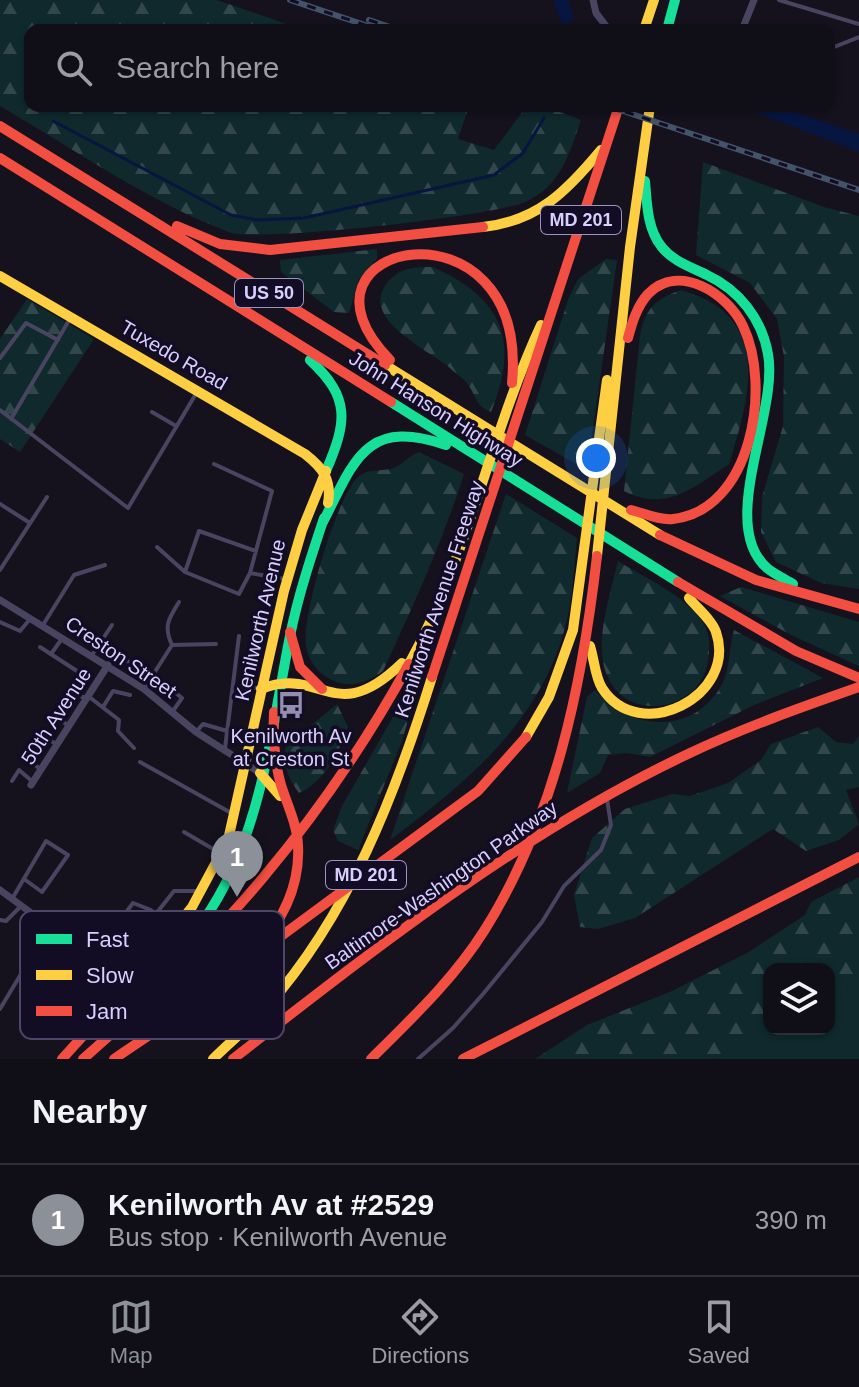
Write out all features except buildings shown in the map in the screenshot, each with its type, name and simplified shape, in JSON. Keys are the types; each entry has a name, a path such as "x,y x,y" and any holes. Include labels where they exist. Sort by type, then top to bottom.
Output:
{"main road":[{"path":"646,24 654,0"},
{"path":"669,24 675,0"},
{"name":"Kenilworth Avenue Freeway","path":"284,988 349,894 386,812 617,112"},
{"name":"MD 201","path":"284,934 465,802 508,760 539,717 561,670 573,630 596,453 630,258 649,112"},
{"name":"John Hanson Highway","path":"0,126 554,472 696,555 776,587 858,609"},
{"path":"109,192 220,244 251,249 289,249 519,221 560,199 606,143"},
{"path":"642,155 650,220 657,241 674,259 733,290 754,313 765,341 769,395 745,512 751,547 759,561 777,577 858,609"},
{"name":"John Hanson Highway","path":"0,158 750,626 826,665 859,678"},
{"path":"430,394 375,347 360,320 361,298 370,278 387,260 406,253 437,256 460,265 480,279 501,303 514,347 509,406"},
{"path":"371,1059 435,995 502,901 526,857 553,792 575,709 590,621 630,258"},
{"name":"Tuxedo Road","path":"0,276 275,435 326,471"},
{"path":"554,472 637,513 668,521 704,511 733,480 751,427 757,367 749,332 728,303 706,287 690,282 673,281 655,288 637,308 615,380"},
{"name":"MD 201","path":"235,911 297,840 368,736 420,641 479,495 531,345 556,297"},
{"path":"260,319 325,373 339,394 344,429 326,471"},
{"path":"326,471 339,469 380,439 413,434 493,466"},
{"path":"323,522 357,456"},
{"name":"Kenilworth Avenue","path":"207,911 219,896 244,839 290,632 331,492 326,471"},
{"name":"Kenilworth Avenue","path":"188,911 222,855 235,815 285,579 307,513 326,471"},
{"path":"590,621 590,651 597,678 619,705 637,713 664,715 690,706 709,687 719,654 713,622 696,604 636,556"},
{"path":"290,632 303,671 316,685 338,694"},
{"path":"261,689 280,682 338,694 359,695 379,686 420,641"},
{"name":"Baltimore-Washington Parkway","path":"284,1021 479,875 605,795 725,736 859,687"},
{"path":"274,712 275,757 297,840 298,870 289,902 282,911"},
{"path":"260,773 287,805"},
{"path":"463,1059 859,857"},
{"path":"480,1059 555,1011"},
{"name":"Kenilworth Avenue","path":"62,1059 80,1039"},
{"name":"MD 201","path":"83,1059 105,1039"},
{"name":"MD 201","path":"114,1059 141,1039"},
{"name":"Kenilworth Avenue Freeway","path":"213,1059 233,1039"},
{"name":"Baltimore-Washington Parkway","path":"233,1059 260,1039"}],"street":[{"path":"593,0 596,13 604,24"},
{"path":"744,24 754,0"},
{"name":"Creston Street","path":"0,600 108,665 173,711 196,732 260,773"},
{"name":"50th Avenue","path":"32,784 108,665"},
{"path":"0,890 28,911"}],"lane":[{"path":"779,0 859,24"},
{"path":"835,47 859,37"},
{"path":"11,419 72,317"},
{"path":"0,358 26,323 58,340"},
{"path":"0,410 128,508 198,390"},
{"path":"152,412 176,426"},
{"path":"157,547 185,572 239,594 250,573 272,491 214,464"},
{"path":"0,570 47,497"},
{"path":"0,504 30,523"},
{"path":"185,572 199,531 256,551"},
{"path":"43,625 74,575 105,565"},
{"path":"250,573 285,579"},
{"path":"172,645 165,632 168,619 179,602"},
{"path":"0,622 20,631 31,618"},
{"path":"92,655 112,625"},
{"path":"225,751 239,636"},
{"path":"51,654 62,637"},
{"path":"172,645 216,644"},
{"path":"144,689 172,645"},
{"path":"40,647 80,673"},
{"path":"112,652 152,676"},
{"path":"233,687 261,689"},
{"path":"171,689 182,698 173,711"},
{"path":"103,707 113,691 130,695"},
{"path":"68,726 56,715 71,693 87,697 119,720 118,731 134,748"},
{"path":"196,732 203,724 227,731"},
{"path":"41,769 29,760 29,756 42,737 57,744"},
{"path":"140,762 235,815"},
{"path":"12,781 19,770 32,784"},
{"path":"418,1059 453,1028 483,994 542,922 564,886 601,850 612,818 605,795"},
{"path":"184,832 222,855"},
{"path":"12,899 46,841 68,855 42,892 24,879"},
{"path":"158,911 174,891 202,891"},
{"path":"126,911 131,904 143,905 150,911"},
{"path":"0,920 6,921 21,906"},
{"path":"0,1009 20,976"}],"green space":[{"path":"0,0 217,0 287,24 24,24 24,112 467,112 458,139 494,150 522,112 560,112 581,120 562,168 547,187 525,202 470,214 376,226 248,234 229,232 170,206 0,106"},
{"path":"703,162 824,207 859,216 859,589 821,583 776,562 761,532 762,497 783,426 784,357 777,319 750,283 696,255"},
{"path":"377,249 377,259 359,279 349,313 334,312 281,272 280,260"},
{"path":"606,259 617,260 587,470 525,435 568,300 578,279"},
{"path":"433,267 476,293 499,324 504,343 504,363 491,412 480,404 463,379 402,334 383,311 380,299 385,286 395,275 412,268"},
{"path":"681,290 710,302 730,318 742,338 748,360 744,411 729,464 679,494 653,499 639,497 624,491 640,336 653,306"},
{"path":"27,299 94,339 20,452 0,439 0,339"},
{"path":"419,452 464,474 455,500 383,671 361,682 337,682 316,668 306,646 309,610 331,531 340,507 358,477 366,472 394,468"},
{"path":"506,494 577,538 566,624 539,691 498,747 446,796 390,840"},
{"path":"618,561 675,595 706,628 709,647 705,672 695,688 681,699 664,705 646,706 629,700 615,688 605,670 603,630"},
{"path":"741,587 859,622 859,666 791,635 720,596"},
{"path":"734,630 823,678 754,705 650,757 627,753 608,755 600,773 567,793 587,697 595,690 608,703 640,719 674,721 690,716 705,706 722,684"},
{"path":"413,682 419,684 402,741 358,850 338,841 333,830 342,806"},
{"path":"337,704 348,727 344,737 323,774 299,793 287,771 286,746"},
{"path":"818,727 836,742 853,744 859,736 859,787 846,790 859,824 839,840 806,851 773,829 635,918 598,929 580,927 574,895 592,838 625,809 672,794 690,796 728,783 761,760 771,744"},
{"path":"859,877 859,991 835,1007 835,963 763,963 763,1035 794,1035 756,1059 535,1059 587,1025 672,991 747,953 805,915 811,902"},
{"path":"859,985 859,1059 711,1059 763,1033 835,1035 835,998"}],"water":[{"path":"553,0 568,0 574,18 568,24 562,24"},
{"path":"755,112 795,112 859,134 859,152"}],"waterway":[{"path":"53,121 231,215 257,220 304,218 494,175 523,153 544,118"}],"railway":[{"path":"290,0 362,24"},
{"path":"369,20 381,24"},
{"path":"626,112 859,190"}],"traffic: fast":[{"path":"669,24 675,0"},
{"path":"645,181 650,223 661,246 676,260 719,281 739,297 765,341 769,378 748,497 748,524 753,549 767,568 793,584"},
{"path":"310,360 333,386 341,411 338,438 326,471"},
{"path":"391,402 678,582"},
{"path":"323,522 355,463 366,450 380,441 398,437 419,438 446,445"},
{"path":"209,911 223,889 251,820 297,606 324,518"}],"traffic: slow":[{"path":"646,24 654,0"},
{"path":"597,556 630,247 649,112"},
{"path":"483,227 520,218 550,202 601,150"},
{"path":"0,276 305,454 325,475 329,488 328,503"},
{"path":"409,664 447,581 507,409 541,325"},
{"path":"385,365 660,535"},
{"path":"526,737 549,697 573,630 607,380"},
{"path":"189,911 228,840 284,591 302,530 326,471"},
{"path":"590,646 600,684 618,705 639,713 660,713 681,706 699,693 713,676 719,655 714,628 689,598"},
{"path":"261,689 299,684 344,694 360,692 379,682 402,663"},
{"path":"284,986 322,934 366,852 402,765 432,677"},
{"path":"260,773 280,796"},
{"path":"213,1059 234,1039"}],"traffic: jam":[{"path":"432,677 617,112"},
{"path":"0,126 385,365"},
{"path":"0,158 391,402"},
{"path":"177,226 220,244 270,250 483,227"},
{"path":"390,360 362,319 362,286 382,264 414,254 450,260 484,281 507,322 512,383"},
{"path":"628,338 641,304 660,285 674,281 702,286 726,303 743,326 752,351 755,380 754,411 748,442 738,470 721,493 700,511 673,519 631,510"},
{"path":"660,535 756,580 859,609"},
{"path":"371,1059 431,998 472,949 509,888 530,843 562,750 583,654 597,556"},
{"path":"678,582 796,651 859,678"},
{"path":"290,632 300,667 322,689"},
{"path":"233,911 341,776 409,664"},
{"path":"284,1020 453,893 569,818 690,753 859,687"},
{"path":"274,712 277,767 298,845 295,881 283,911"},
{"path":"284,934 478,791 526,737"},
{"path":"463,1059 859,857"},
{"path":"62,1059 80,1039"},
{"path":"83,1059 105,1039"},
{"path":"114,1059 144,1039"},
{"path":"233,1059 259,1039"}],"place":[{"name":"Kenilworth Av at Creston St","path":"291,705"},
{"name":"Kenilworth Av at #2529","path":"237,897"}]}
